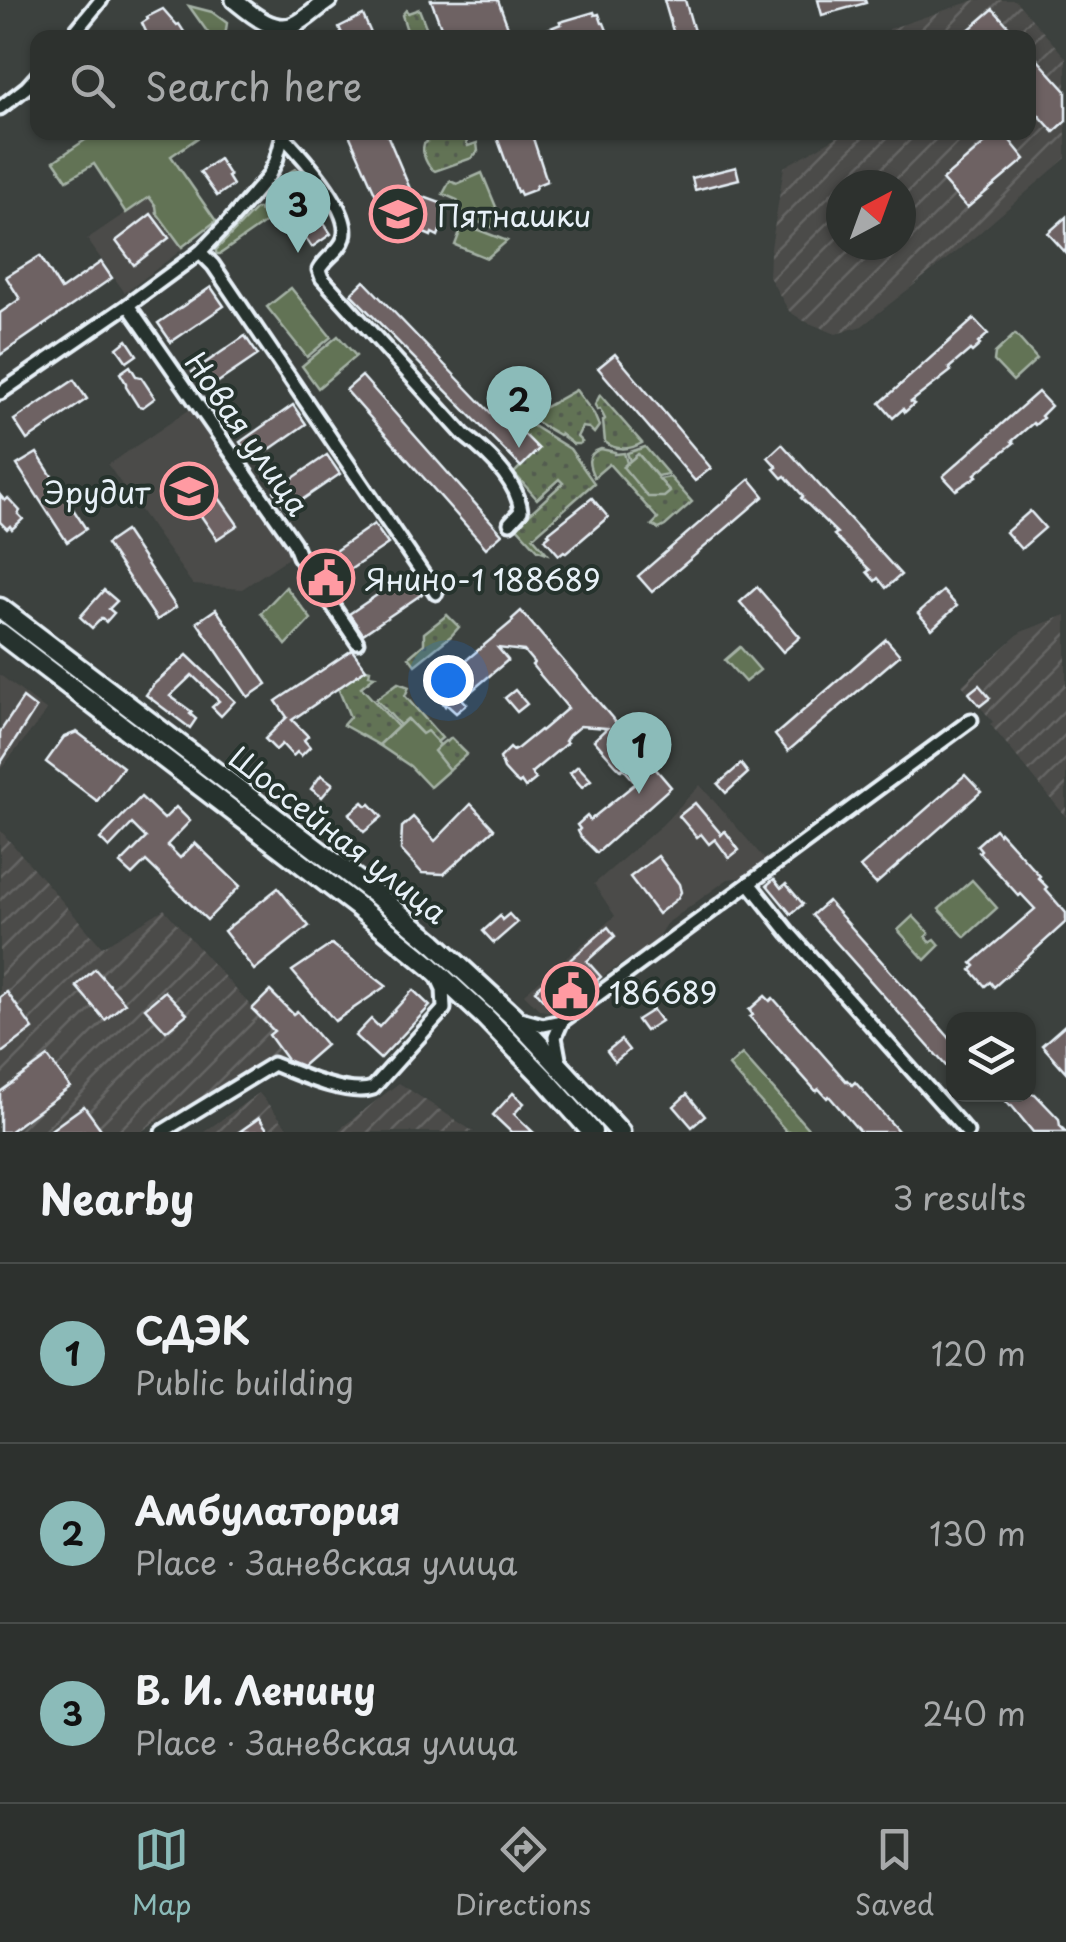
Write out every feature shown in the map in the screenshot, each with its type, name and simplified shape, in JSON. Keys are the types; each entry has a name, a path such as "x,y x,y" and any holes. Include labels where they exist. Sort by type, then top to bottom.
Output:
{"main road":[{"name":"Шоссейная улица","path":"0,608 434,943 513,1016 620,1132"},
{"name":"Шоссейная улица","path":"0,633 357,906 435,971 484,1016 592,1132"}],"street":[{"path":"77,30 101,0"},
{"path":"234,0 275,27 286,30"},
{"path":"296,30 328,0"},
{"path":"0,108 30,86"},
{"path":"0,392 200,252 268,177 281,140"},
{"path":"288,140 320,178 345,223 342,244 319,270 322,278 464,436 480,447 512,483 520,512 510,524"},
{"path":"200,252 224,280 436,593"},
{"name":"Новая улица","path":"128,305 294,542 299,556 357,642"},
{"path":"513,1016 543,1025 562,1020 971,720"},
{"path":"749,883 967,1132"},
{"path":"162,1132 273,1064 361,1092 373,1088 444,1009 443,990 435,971"},
{"path":"444,1009 463,1008 484,1016"},
{"path":"561,1066 556,1037 562,1020"}],"shaded area":[{"path":"975,0 1015,0 1066,58 1066,158 862,326 836,334 789,311 769,277 784,167 832,140 1036,140 1036,30 889,29"},
{"path":"149,197 184,248 125,293 87,239"},
{"name":"Эрудит","path":"196,408 294,554 242,589 193,585 108,465"},
{"path":"1066,615 1066,817 962,685 1021,632"},
{"path":"0,675 47,711 0,770"},
{"path":"700,785 767,862 747,877 728,879 666,924 654,943 558,1009 540,1010 524,994 615,916 594,884 663,824"},
{"path":"0,830 102,947 164,909 291,1051 141,1132 0,1132"},
{"path":"399,1083 474,1132 336,1132"},
{"path":"259,1093 291,1132 204,1132"}],"green space":[{"path":"189,6 212,12 227,23 226,30 206,30"},
{"path":"419,9 427,30 407,30 402,15 406,10 408,13"},
{"path":"85,140 195,140 171,156 216,221 182,247 149,197 126,213 94,164 67,180 54,161"},
{"path":"466,140 468,146 477,143 478,151 472,158 435,171 424,155 427,142"},
{"path":"295,169 301,171 309,186 292,181 273,201 267,199 267,195"},
{"path":"482,173 501,219 497,229 464,217 457,200 443,194 450,181 457,184"},
{"path":"256,209 266,222 216,254 216,250"},
{"path":"463,224 507,241 487,258 455,245"},
{"path":"291,288 331,337 307,357 267,307"},
{"path":"1015,334 1037,359 1013,381 994,361 995,353"},
{"path":"338,336 356,356 318,388 302,366"},
{"path":"576,390 599,426 594,433 582,427 577,437 582,442 579,444 528,417"},
{"path":"600,395 642,443 623,448 605,442 605,419 595,405"},
{"path":"525,421 570,449 594,483 533,537 547,553 538,550 516,526 563,483 559,479 537,499 514,473 538,449 520,430 513,436 507,430"},
{"path":"645,447 668,474 657,476 639,455 630,461 627,453"},
{"path":"601,449 624,453 627,463 623,467 670,491 659,479 670,477 692,502 665,526 659,529 652,525 658,519 609,464 594,477 589,460"},
{"path":"638,454 670,492 664,497 648,497 623,467"},
{"path":"286,587 311,619 286,645 261,613"},
{"path":"447,615 459,627 415,665 409,657 424,644 424,633"},
{"path":"740,647 760,670 745,682 725,660"},
{"path":"366,669 375,676 361,687 398,727 379,745 343,725 350,717 338,688"},
{"path":"398,683 409,687 405,696 442,738 437,742 427,732 423,735 408,719 400,725 376,699"},
{"path":"407,719 440,745 434,751 449,770 430,787 410,766 379,745"},
{"path":"451,738 467,754 449,770 433,751"},
{"path":"972,880 997,908 965,937 939,909"},
{"path":"913,916 929,933 926,937 930,942 935,939 940,945 925,960 898,930"},
{"path":"742,1054 811,1132 787,1132 729,1066"}],"building":[{"path":"431,0 498,0 509,30 442,30"},
{"path":"664,0 685,0 694,30 673,30"},
{"path":"818,0 865,0 866,3 822,15"},
{"path":"163,9 183,30 145,30 142,23"},
{"path":"993,9 1012,30 968,30"},
{"path":"594,12 607,30 548,30 560,22"},
{"path":"363,15 370,30 340,30 339,27"},
{"path":"1036,58 1066,91 1066,121 1054,132 1036,112"},
{"path":"352,140 389,140 419,210 424,197 448,209 438,236 431,236 392,219 386,204 378,200"},
{"path":"498,140 534,140 547,181 521,195"},
{"path":"989,140 1010,140 1025,159 967,208 942,180"},
{"path":"219,159 233,185 217,196 200,172"},
{"path":"736,167 739,179 695,190 692,178"},
{"path":"302,192 331,234 312,247 294,221 291,223 283,205"},
{"path":"151,214 169,238 134,265 116,241"},
{"path":"1066,217 1066,253 1048,233"},
{"path":"40,256 61,290 101,262 112,278 0,355 0,313 20,299 6,277"},
{"path":"364,281 513,436 519,429 539,449 521,467 351,294"},
{"path":"211,287 224,306 171,342 158,323"},
{"path":"974,319 988,334 980,345 949,368 951,371 911,402 914,404 905,412 903,409 893,418 880,403"},
{"path":"245,336 258,355 205,391 192,372"},
{"path":"127,340 137,355 127,362 117,348"},
{"path":"615,354 711,468 695,481 598,368"},
{"path":"130,366 155,398 143,407 138,406 120,373"},
{"path":"362,376 502,534 486,548 346,390"},
{"path":"74,380 87,399 27,440 14,420"},
{"path":"1038,392 1051,406 1043,418 956,490 943,476"},
{"path":"293,405 306,424 253,461 240,442"},
{"path":"782,444 901,575 886,588 878,578 875,581 867,572 870,570 834,535 837,533 801,498 785,476 782,478 774,469 777,467 768,457"},
{"path":"37,453 86,529 67,542 17,465"},
{"path":"327,455 340,474 287,510 274,491"},
{"path":"750,479 764,496 652,592 638,576"},
{"path":"208,482 238,525 217,539 188,497"},
{"path":"0,495 5,501 8,498 23,519 12,529 0,522"},
{"path":"592,498 608,517 559,555 545,539 548,533"},
{"path":"1030,511 1045,528 1021,549 1006,532"},
{"path":"374,524 388,544 329,584 316,564"},
{"path":"125,531 176,607 157,620 106,544"},
{"path":"408,574 422,594 363,634 349,614"},
{"path":"757,587 800,637 783,652 740,602"},
{"path":"104,590 117,601 109,609 114,613 92,628 80,617"},
{"path":"943,591 957,606 932,629 918,613"},
{"path":"216,609 267,684 248,697 197,622"},
{"path":"521,611 671,787 597,853 581,837 577,825 587,816 590,820 636,783 594,740 607,728 580,726 569,735 567,743 531,773 536,779 525,788 504,769 500,758 568,708 524,651 498,648 508,660 462,699 467,704 456,713 445,706 433,688"},
{"path":"886,639 900,655 788,751 775,735"},
{"path":"352,650 366,669 292,720 308,736 304,740 310,747 301,756 297,752 293,756 282,744 276,750 265,739 287,717 276,701"},
{"path":"187,655 235,701 221,716 212,707 219,701 192,675 170,696 192,712 196,719 190,728 146,695"},
{"path":"979,685 990,698 980,706 969,693"},
{"path":"515,690 527,704 517,712 505,698"},
{"path":"23,698 36,708 0,764 0,732"},
{"path":"77,732 123,767 97,801 46,762 64,737"},
{"path":"741,764 748,773 726,793 718,784"},
{"path":"578,766 591,780 582,787 570,773"},
{"path":"321,775 333,784 322,797 311,789"},
{"path":"965,775 981,792 876,884 860,867"},
{"path":"141,797 164,819 176,807 190,821 167,845 180,858 195,843 240,886 207,920 146,861 132,875 120,864 146,838 132,824 109,848 100,839"},
{"path":"363,802 382,817 364,832 349,814"},
{"path":"695,803 720,836 725,831 739,850 729,858 715,839 709,844 701,834 697,837 679,816"},
{"path":"471,804 494,829 444,874 422,873 401,850 402,827 413,817 435,841"},
{"path":"995,829 1040,876 1045,889 1066,913 1066,922 994,987 990,982 985,986 971,970 975,966 972,963 1035,909 979,852 977,845"},
{"path":"658,856 681,892 658,914 630,877"},
{"path":"774,879 781,888 786,884 803,904 791,914 767,885"},
{"path":"278,888 309,926 254,970 224,931"},
{"path":"828,901 946,1034 946,1066 812,915"},
{"path":"509,914 517,923 494,943 483,931 500,916 502,920"},
{"path":"608,927 615,936 587,961 601,977 561,1006 549,1006 535,990"},
{"path":"332,944 386,986 335,1021 292,971"},
{"path":"95,969 125,1003 105,1020 76,986"},
{"path":"413,990 430,1006 380,1059 355,1036 371,1019 379,1027"},
{"path":"165,991 187,1014 166,1031 145,1008"},
{"path":"270,991 293,1014 297,1011 326,1045 302,1066 287,1060 269,1035 274,1031 252,1009"},
{"path":"7,992 33,1029 0,1054 0,997"},
{"path":"765,996 770,1001 773,998 846,1081 852,1085 855,1082 899,1132 860,1132 829,1096 816,1091 750,1017 753,1015 749,1010"},
{"path":"653,1010 661,1021 645,1031 637,1020"},
{"path":"1066,1024 1066,1072 1042,1045"},
{"path":"621,1040 629,1050 615,1062 607,1051"},
{"path":"48,1057 70,1087 9,1132 0,1132 0,1092"},
{"path":"513,1093 524,1103 514,1114 533,1132 511,1132 493,1115"},
{"path":"687,1094 705,1116 692,1127 674,1106"},
{"path":"1036,1095 1066,1132 1033,1132 1007,1102 1036,1102"},
{"path":"84,1106 103,1132 48,1132"},
{"path":"259,1118 269,1132 239,1132"}],"place":[{"name":"Пятнашки","path":"398,214"},
{"name":"В. И. Ленину","path":"298,253"},
{"name":"Амбулатория","path":"519,448"},
{"name":"Эрудит","path":"189,491"},
{"name":"Янино-1 188689","path":"326,578"},
{"name":"СДЭК","path":"639,794"},
{"name":"186689","path":"570,991"}]}
